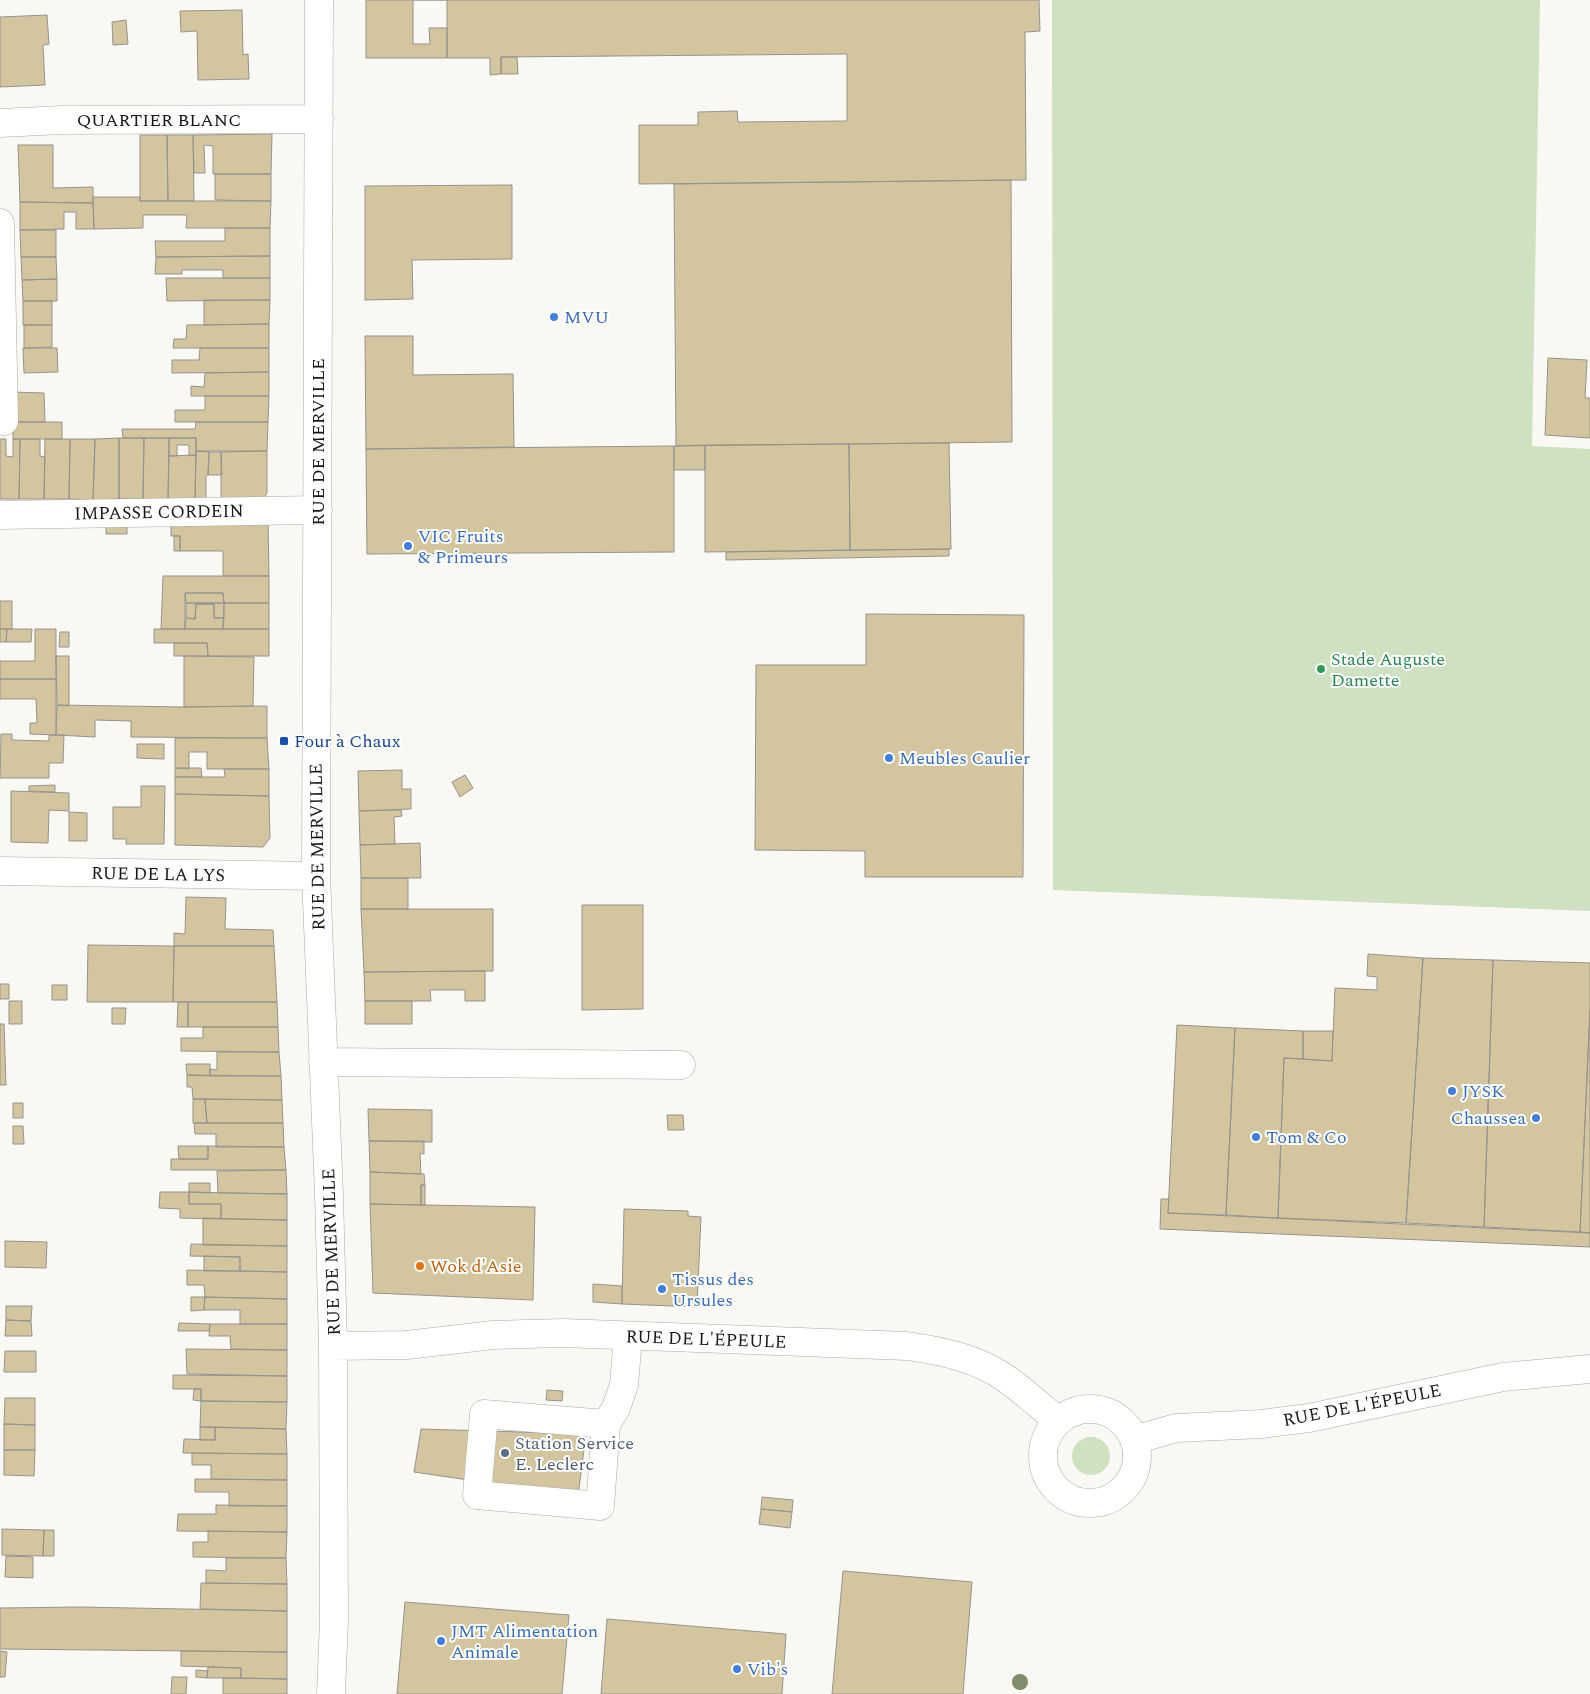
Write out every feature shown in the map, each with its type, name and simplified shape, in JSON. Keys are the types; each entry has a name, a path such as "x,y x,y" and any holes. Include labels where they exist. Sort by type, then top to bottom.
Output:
{"street":[{"name":"RUE DE MERVILLE","path":"320,0 316,876 333,1346 334,1621 331,1694"},
{"name":"QUARTIER BLANC","path":"0,123 62,120 319,119"},
{"path":"0,223 4,420"},
{"name":"IMPASSE CORDEIN","path":"0,515 318,510"},
{"name":"RUE DE LA LYS","path":"0,871 316,876"},
{"path":"323,1062 681,1065"},
{"name":"RUE DE L'ÉPEULE","path":"333,1346 408,1345 478,1336 530,1334 886,1345 945,1352 969,1359 1007,1379 1058,1422"},
{"path":"606,1424 484,1414 477,1495 600,1506 606,1424 616,1408 624,1385 628,1336"},
{"name":"RUE DE L'ÉPEULE","path":"1134,1440 1184,1427 1262,1424 1302,1419 1503,1377 1590,1370"},
{"path":"1095,1409 1116,1417 1127,1427 1134,1440 1136,1464 1131,1478 1121,1491 1114,1496 1092,1503 1076,1500 1056,1488 1050,1481 1043,1458 1048,1434 1058,1422 1071,1412 1095,1409"}],"green space":[{"name":"Stade Auguste Damette","path":"1052,0 1540,0 1532,446 1590,449 1590,911 1053,890"},
{"path":"1091,1437 1105,1442 1110,1456 1105,1470 1091,1475 1077,1470 1072,1456 1077,1442"}],"building":[{"path":"366,0 413,0 413,44 430,44 429,28 447,28 447,58 366,58"},
{"path":"447,0 1039,0 1040,31 1025,32 1026,180 639,184 639,125 698,125 698,112 737,111 738,122 847,121 847,54 501,57 501,74 490,75 490,58 447,58"},
{"path":"242,10 243,55 248,54 249,79 198,80 197,31 181,32 180,11"},
{"path":"47,15 49,44 43,45 45,85 0,87 0,17"},
{"path":"126,20 128,44 113,45 112,22"},
{"path":"501,57 517,57 518,74 501,74"},
{"path":"272,134 271,174 213,174 213,146 204,145 205,173 194,173 193,135"},
{"path":"140,135 167,135 168,201 140,201"},
{"path":"167,135 193,135 194,201 168,201"},
{"path":"18,145 53,145 53,188 93,187 93,203 20,202"},
{"path":"215,174 271,174 271,201 215,200"},
{"path":"1011,180 1012,442 676,446 674,184"},
{"path":"512,185 512,259 412,260 413,299 365,300 365,186"},
{"path":"93,197 140,197 140,201 271,201 270,228 186,228 187,215 143,215 143,228 94,229"},
{"path":"20,202 93,203 94,229 76,229 76,212 64,212 64,229 20,230"},
{"path":"225,228 270,228 270,256 156,257 155,241 225,241"},
{"path":"20,230 56,230 56,257 21,257"},
{"path":"270,256 270,278 223,278 223,270 182,270 182,274 155,274 156,257"},
{"path":"21,257 56,257 57,279 22,280"},
{"path":"166,278 270,278 270,300 167,301"},
{"path":"57,279 57,301 23,301 22,280"},
{"path":"204,300 270,300 269,324 204,325"},
{"path":"23,301 52,301 52,325 23,325"},
{"path":"269,324 269,348 173,348 174,339 186,339 187,325"},
{"path":"24,325 52,325 52,347 24,348"},
{"path":"365,336 413,336 413,375 513,374 514,447 366,449"},
{"path":"23,348 57,348 58,372 24,373"},
{"path":"200,348 269,348 269,372 172,373 172,360 199,360"},
{"path":"1548,358 1587,360 1585,398 1590,398 1590,438 1545,435"},
{"path":"269,372 269,396 191,396 191,386 204,387 205,373"},
{"path":"12,392 44,393 45,422 13,422"},
{"path":"205,396 269,396 268,422 175,422 175,410 205,410"},
{"path":"13,422 62,422 62,439 13,439"},
{"path":"196,422 268,422 267,451 196,451 196,438 123,438 122,429 195,429"},
{"path":"119,438 119,499 93,500 95,439"},
{"path":"119,438 144,438 143,499 119,499"},
{"path":"144,438 169,438 168,499 143,499"},
{"path":"169,438 196,438 196,455 189,456 189,445 177,445 177,456 169,456"},
{"path":"0,439 6,439 6,456 13,457 13,439 20,439 19,499 0,499"},
{"path":"20,439 40,439 40,456 45,457 44,499 19,499"},
{"path":"45,439 70,439 69,499 44,499"},
{"path":"70,439 95,439 93,500 69,499"},
{"path":"949,443 951,549 850,550 849,444"},
{"path":"849,444 850,550 705,552 705,445"},
{"path":"705,445 705,470 674,470 674,446"},
{"path":"674,446 674,552 367,554 366,449"},
{"path":"196,451 209,452 208,475 206,475 206,500 195,500"},
{"path":"267,451 267,493 262,500 221,500 221,452"},
{"path":"209,452 221,452 222,475 208,475"},
{"path":"196,455 195,500 168,499 169,456"},
{"path":"127,520 127,534 106,534 106,521"},
{"path":"268,520 269,576 223,576 223,551 180,551 180,536 171,536 171,521"},
{"path":"174,536 180,536 180,551 174,551"},
{"path":"949,549 949,556 726,560 726,552"},
{"path":"163,576 269,576 269,603 224,603 223,593 185,593 185,629 161,629"},
{"path":"185,593 223,593 224,603 186,603"},
{"path":"0,601 12,601 12,629 0,629"},
{"path":"186,603 224,603 224,618 214,618 214,604 196,604 195,619 186,618"},
{"path":"224,603 269,603 269,629 223,629"},
{"path":"196,604 214,604 214,618 224,618 223,629 185,629 186,618 195,619"},
{"name":"Meubles Caulier","path":"866,614 1024,615 1023,877 865,877 865,851 755,850 756,665 866,665"},
{"path":"0,629 7,629 6,642 0,642"},
{"path":"7,629 32,629 31,642 6,642"},
{"path":"35,629 56,629 56,679 0,679 0,661 35,661"},
{"path":"154,629 269,629 269,656 208,656 207,643 154,643"},
{"path":"60,632 69,632 69,647 59,647"},
{"path":"174,643 207,643 208,656 174,656"},
{"path":"56,656 69,656 69,706 57,705"},
{"path":"184,656 254,657 253,706 184,707"},
{"path":"0,679 56,679 56,735 30,734 30,723 37,723 36,699 0,699"},
{"path":"57,705 267,706 267,738 131,737 131,721 95,720 95,737 56,735"},
{"path":"1,734 12,734 12,740 49,741 49,735 64,735 63,763 49,763 49,778 0,778"},
{"path":"175,738 267,738 269,769 207,769 207,752 189,752 189,769 175,768"},
{"path":"137,744 164,744 164,759 137,758"},
{"path":"175,768 201,768 202,777 175,777"},
{"path":"224,769 269,769 269,796 175,794 175,777 225,777"},
{"path":"402,770 402,789 411,789 411,809 359,811 358,771"},
{"path":"465,775 473,788 460,797 452,782"},
{"path":"55,785 55,792 29,791 29,786"},
{"path":"141,786 165,786 164,844 126,844 126,839 113,839 113,807 141,807"},
{"path":"11,791 69,793 69,811 49,810 48,843 11,842"},
{"path":"175,794 269,796 270,838 263,847 175,845"},
{"path":"401,810 402,816 394,817 395,844 360,845 359,811"},
{"path":"69,812 87,813 87,841 69,841"},
{"path":"420,843 421,878 361,878 360,845"},
{"path":"361,878 408,878 408,909 361,909"},
{"path":"186,897 226,898 225,929 273,930 274,946 174,946 174,933 185,934"},
{"path":"582,905 643,905 643,1009 582,1010"},
{"path":"361,909 493,909 493,971 364,972"},
{"path":"88,945 174,946 173,1002 87,1002"},
{"path":"174,946 274,946 277,1002 173,1002"},
{"path":"1368,954 1423,958 1406,1223 1278,1218 1284,1058 1332,1061 1335,988 1377,990 1377,977 1367,976"},
{"name":"JYSK","path":"1423,958 1493,960 1484,1227 1406,1223"},
{"name":"Chaussea","path":"1493,960 1590,963 1590,1010 1580,1232 1484,1227"},
{"path":"485,971 485,1001 465,1001 465,990 430,990 431,1001 365,1001 364,972"},
{"path":"0,984 9,984 9,999 0,999"},
{"path":"52,985 67,985 67,1000 52,1000"},
{"path":"9,1001 22,1001 22,1024 9,1024"},
{"path":"365,1001 412,1001 412,1024 365,1024"},
{"path":"178,1002 188,1002 188,1027 177,1027"},
{"path":"188,1002 277,1002 278,1027 188,1027"},
{"path":"112,1008 126,1008 125,1024 112,1024"},
{"path":"1590,1010 1590,1233 1580,1232"},
{"path":"0,1024 4,1024 6,1085 0,1085"},
{"path":"1177,1025 1235,1028 1226,1215 1168,1213"},
{"path":"203,1027 278,1027 279,1052 181,1051 181,1038 203,1038"},
{"name":"Tom & Co","path":"1235,1028 1303,1031 1303,1059 1284,1058 1278,1218 1226,1215"},
{"path":"1303,1031 1333,1031 1332,1061 1303,1059"},
{"path":"217,1052 279,1052 281,1076 210,1076 210,1069 217,1070"},
{"path":"186,1064 210,1064 210,1076 187,1075"},
{"path":"187,1075 281,1076 282,1100 193,1099 192,1087 187,1087"},
{"path":"193,1099 205,1099 207,1123 193,1123"},
{"path":"205,1099 282,1100 283,1123 207,1123"},
{"path":"13,1103 23,1103 23,1118 13,1118"},
{"path":"368,1109 432,1110 432,1142 369,1141"},
{"path":"667,1115 683,1115 684,1130 668,1130"},
{"path":"194,1123 283,1123 284,1147 216,1147 216,1134 195,1134"},
{"path":"13,1126 23,1126 24,1144 13,1144"},
{"path":"369,1141 424,1141 424,1154 420,1153 421,1174 370,1172"},
{"path":"178,1146 208,1146 208,1159 179,1159"},
{"path":"208,1146 284,1147 286,1170 171,1170 171,1159 208,1159"},
{"path":"286,1170 287,1194 218,1193 217,1171"},
{"path":"370,1172 424,1174 425,1185 421,1185 421,1205 370,1204"},
{"path":"189,1183 210,1183 210,1193 189,1192"},
{"path":"421,1185 425,1185 425,1205 421,1205"},
{"path":"160,1192 189,1192 189,1204 221,1204 221,1219 180,1218 180,1209 159,1208"},
{"path":"189,1192 287,1194 287,1220 221,1219 221,1204 189,1204"},
{"path":"1161,1199 1169,1199 1168,1213 1590,1233 1590,1247 1160,1229"},
{"path":"370,1204 535,1207 533,1300 373,1293"},
{"path":"624,1209 688,1211 688,1216 701,1217 697,1307 622,1304"},
{"path":"203,1218 287,1220 287,1246 203,1245"},
{"path":"5,1241 47,1242 46,1268 5,1267"},
{"path":"191,1244 287,1246 287,1272 240,1271 240,1257 190,1256"},
{"path":"204,1256 240,1257 240,1271 204,1271"},
{"path":"187,1270 287,1272 287,1299 205,1297 204,1285 187,1285"},
{"path":"593,1284 622,1286 622,1304 593,1302"},
{"path":"191,1297 205,1297 204,1310 191,1311"},
{"path":"205,1297 287,1299 287,1324 240,1324 240,1310 204,1310"},
{"path":"6,1306 32,1306 31,1321 6,1320"},
{"path":"6,1320 31,1321 32,1336 5,1336"},
{"path":"179,1323 210,1324 209,1331 178,1331"},
{"path":"210,1324 287,1324 287,1350 231,1349 230,1336 209,1336"},
{"path":"186,1349 287,1350 287,1376 187,1374"},
{"path":"5,1351 36,1351 36,1372 4,1372"},
{"path":"173,1375 287,1376 287,1402 201,1401 201,1389 173,1389"},
{"path":"194,1389 201,1389 201,1401 193,1400"},
{"path":"547,1390 563,1391 562,1401 546,1400"},
{"path":"5,1398 35,1398 35,1425 4,1424"},
{"path":"201,1401 287,1402 286,1429 200,1427"},
{"path":"4,1424 35,1425 35,1450 4,1450"},
{"path":"200,1427 215,1427 215,1440 200,1440"},
{"path":"215,1427 286,1429 287,1454 183,1453 184,1439 215,1440"},
{"path":"421,1429 586,1434 578,1496 414,1472"},
{"path":"4,1450 35,1450 34,1476 4,1475"},
{"path":"192,1453 287,1454 287,1480 211,1479 211,1465 192,1465"},
{"path":"195,1479 287,1480 287,1506 229,1506 229,1492 195,1492"},
{"path":"762,1497 793,1500 792,1512 761,1509"},
{"path":"216,1505 287,1506 287,1532 177,1531 178,1514 216,1514"},
{"path":"761,1509 792,1512 790,1528 759,1524"},
{"path":"2,1529 44,1530 43,1556 2,1555"},
{"path":"44,1530 54,1530 54,1556 43,1556"},
{"path":"208,1531 287,1532 286,1558 193,1557 193,1542 208,1542"},
{"path":"6,1556 33,1557 33,1578 5,1577"},
{"path":"226,1558 286,1558 287,1584 206,1583 206,1570 226,1571"},
{"path":"843,1571 972,1582 963,1694 832,1694"},
{"path":"201,1583 287,1584 287,1611 200,1609"},
{"path":"405,1602 569,1615 562,1694 397,1694"},
{"path":"80,1607 287,1611 287,1652 0,1649 0,1608"},
{"path":"607,1619 786,1634 782,1694 601,1694"},
{"path":"0,1651 7,1652 5,1677 0,1677"},
{"path":"181,1651 287,1652 287,1679 241,1678 241,1668 181,1666"},
{"path":"208,1667 241,1668 241,1678 207,1678"},
{"path":"196,1670 208,1671 207,1678 196,1677"},
{"path":"172,1677 187,1677 186,1694 171,1694"},
{"path":"223,1678 287,1679 287,1694 223,1694"}],"place":[{"name":"MVU","path":"554,317"},
{"name":"VIC Fruits & Primeurs","path":"408,546"},
{"name":"Stade Auguste Damette","path":"1321,669"},
{"name":"Four à Chaux","path":"284,741"},
{"name":"Meubles Caulier","path":"889,758"},
{"name":"JYSK","path":"1452,1091"},
{"name":"Chaussea","path":"1536,1118"},
{"name":"Tom & Co","path":"1256,1137"},
{"name":"Wok d'Asie","path":"420,1266"},
{"name":"Tissus des Ursules","path":"662,1289"},
{"name":"Station Service E. Leclerc","path":"505,1453"},
{"name":"JMT Alimentation Animale","path":"441,1641"},
{"name":"Vib's","path":"737,1669"}]}
